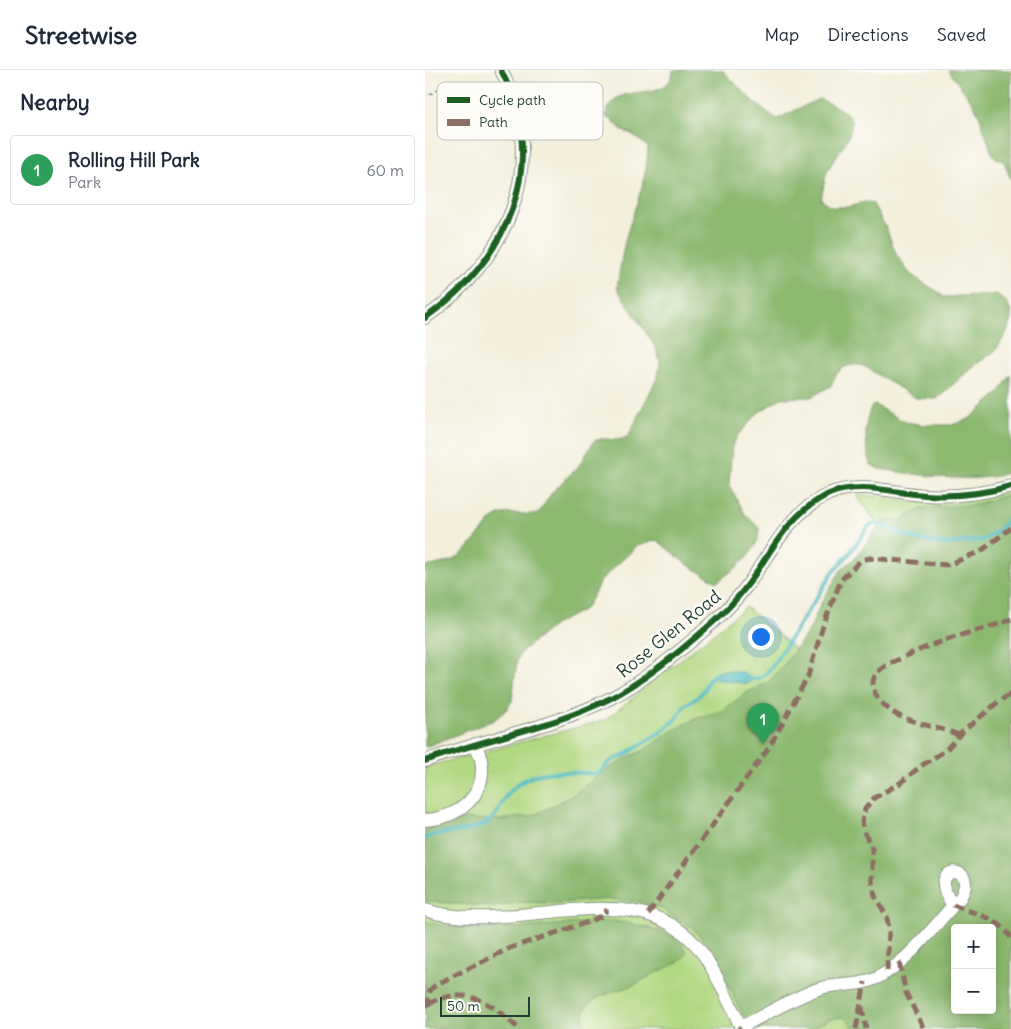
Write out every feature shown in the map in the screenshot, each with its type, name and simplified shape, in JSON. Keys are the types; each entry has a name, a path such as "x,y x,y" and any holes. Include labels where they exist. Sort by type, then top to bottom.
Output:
{"street":[{"path":"501,70 506,82"},
{"path":"425,318 448,300 473,276 487,258 501,234 515,199 521,166 521,140"},
{"name":"Rose Glen Road","path":"425,761 585,710 612,697 652,671 711,624 735,600 749,583 775,541 791,522 812,504 828,495 841,490 872,488 924,495 961,496 1011,486"},
{"path":"425,820 453,814 467,804 474,796 478,787 481,770 481,759 475,744"},
{"path":"425,910 471,917 524,915 584,909 630,911 648,914 672,925 695,944 704,955 742,1028 820,988 836,985 853,985 876,978 903,959 953,905"}],"path":[{"path":"429,94 437,91"}],"green space":[{"path":"673,70 722,70 755,103 777,119 819,99 846,113 851,120 850,133 827,172 821,199 833,207 849,207 865,202 873,204 886,228 896,254 910,274 940,293 943,297 997,294 1007,303 1011,312 1011,320 1006,334 995,351 975,365 937,399 916,398 864,366 852,365 839,371 831,386 811,397 781,398 758,413 737,436 732,446 729,485 745,514 759,528 755,545 745,559 717,582 685,563 657,540 637,546 601,580 586,608 554,625 522,651 517,660 512,701 506,710 494,720 425,747 425,567 450,561 461,555 490,522 499,515 539,513 552,492 578,467 594,441 599,439 616,440 629,435 658,376 660,362 656,348 617,288 625,240 646,171 648,147 632,134 623,131 612,120 607,118 606,114 613,101 622,96 658,89 665,85 671,79"},
{"path":"948,70 1011,70 1011,180 1004,162 995,157 991,151 980,117 973,103"},
{"path":"1011,375 1011,471 983,478 947,478 879,469 871,465 866,436 868,414 871,407 875,405 905,422 925,425 952,425 969,419 999,393"},
{"path":"1011,491 1011,1029 425,1029 425,767 605,720 746,607 812,663 890,541 856,495 937,504"},
{"path":"1011,494 1011,1029 855,1029 843,1017 829,1019 811,1029 752,1029 737,1004 721,969 703,940 693,928 660,908 641,902 608,899 554,903 520,902 493,907 425,901 425,829 466,819 497,820 532,816 570,797 592,780 626,758 643,751 670,732 697,718 724,710 746,693 769,682 785,664 810,629 821,603 841,570 854,559 882,522 885,520 900,520 923,508 974,505"},
{"path":"425,921 444,926 482,929 614,921 666,934 683,945 687,953 676,963 635,984 606,994 593,1001 584,1012 585,1029 425,1029"}],"water":[{"path":"725,670 742,672 752,679 748,684 716,679 712,676 713,673"}],"waterway":[{"path":"747,678 759,678 770,669 833,572 849,554 869,526 874,524 886,526 914,539 944,544 983,540 995,533 1011,514"},
{"path":"425,838 473,829 488,822 497,813 508,794 518,784 528,778 550,772 598,774 611,761 623,756 661,732 676,719 684,706 697,698 704,690 709,679 716,674"}],"marked path":[{"path":"648,914 770,746 808,676 823,626 841,580 860,561 869,558 948,565 981,551 1011,528"},
{"path":"959,735 906,719 891,711 882,703 875,692 873,686 875,675 885,666 940,642 1011,619"},
{"path":"887,971 889,932 887,917 875,896 872,881 872,848 863,830 862,821 865,809 874,798 900,783 921,766 946,750 959,735 998,702 1011,694"},
{"path":"953,905 993,921 1006,931 1011,938"},
{"path":"425,1006 428,1004 430,991 441,982 510,948 604,915 607,909"},
{"path":"899,962 906,993 924,1029"},
{"path":"856,1029 865,982"},
{"path":"428,1004 442,998 454,996 466,996 477,999 498,1011 519,1029"},
{"path":"862,1007 866,1029"}],"cycle path":[{"path":"501,70 506,82"},
{"path":"425,318 454,294 479,268 498,239 513,208 520,175 521,140"},
{"path":"425,761 566,717 611,698 637,683 676,654 721,615 745,589 774,545 793,521 803,511 829,494 840,490 864,488 947,496 979,493 1011,486"}],"place":[{"name":"Rolling Hill Park","path":"763,744"}]}
